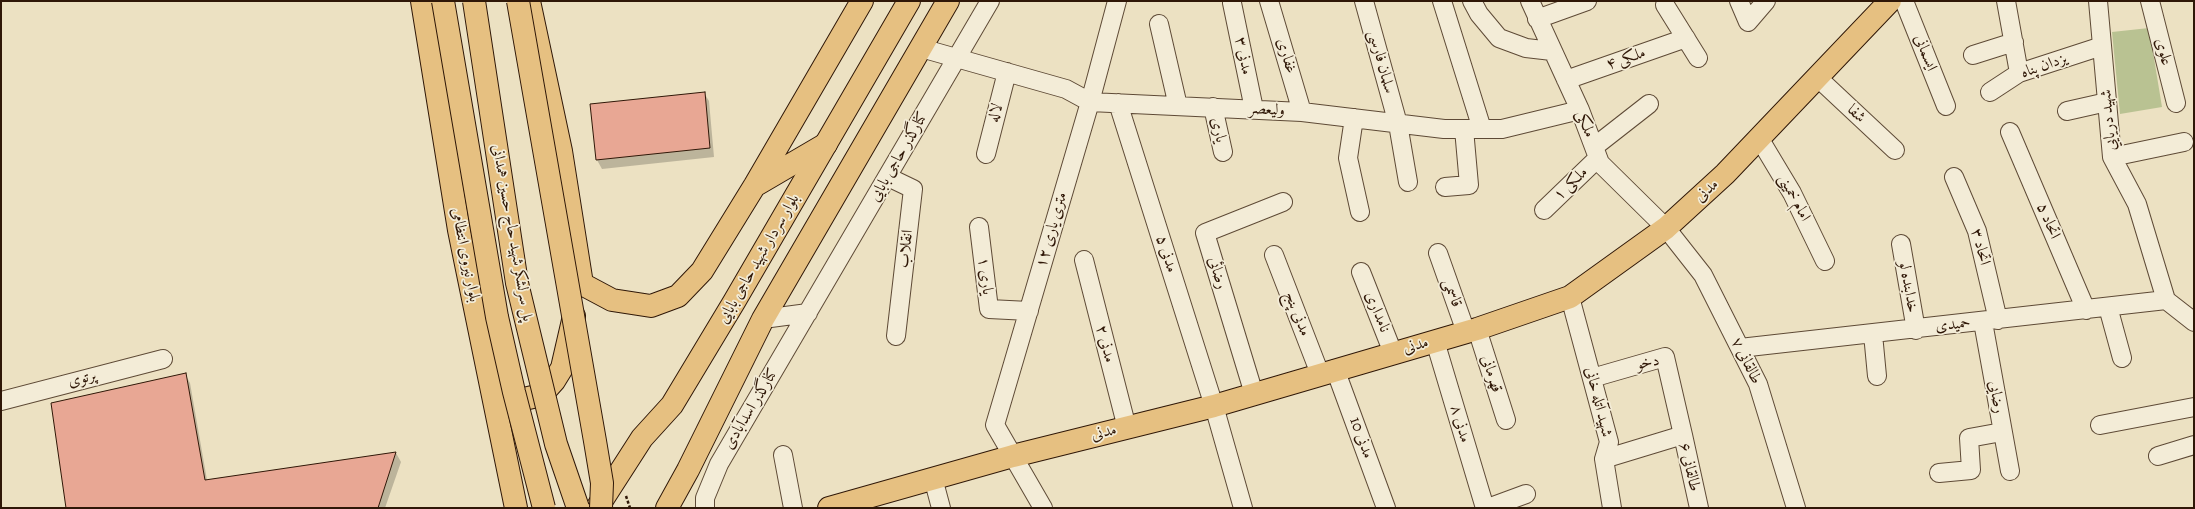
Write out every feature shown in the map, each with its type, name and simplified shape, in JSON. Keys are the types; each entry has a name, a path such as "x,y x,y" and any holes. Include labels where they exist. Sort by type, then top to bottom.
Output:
{"main road":[{"name":"بلوار نیروی انتظامی","path":"422,1 459,230 516,508"},
{"name":"پل سرلشکر شهید حاج حسین همدانی","path":"443,1 497,317 515,400 544,508"},
{"name":"پل سرلشکر شهید حاج حسین همدانی","path":"474,1 517,283 556,444 578,508"},
{"path":"518,1 595,440 602,483 601,508"},
{"path":"492,390 513,400 524,399 537,396 554,381 562,368 582,284 561,150 530,1"},
{"path":"582,284 612,300 651,306 678,296 702,271 755,185 862,1"},
{"name":"بلوار سردار شهید حاجی بابایی","path":"597,508 642,438 672,405 909,1"},
{"path":"667,508 688,470 763,319 948,1"},
{"name":"مدنی","path":"835,507 1012,456 1214,406 1328,371 1471,330 1570,297 1666,228 1726,174 1890,1"},
{"path":"853,98 882,116"},
{"path":"755,185 826,144"}],"street":[{"name":"کنارگذر حاجی بابایی","path":"808,313 990,1"},
{"name":"۱۲ متری یاری","path":"1043,508 995,425 1090,102 1117,1"},
{"name":"غفاری","path":"1269,1 1302,112"},
{"name":"سلمان فارسی","path":"1364,1 1398,124 1408,182"},
{"path":"1442,1 1482,129"},
{"path":"1472,1 1479,14 1499,38 1526,48 1552,50"},
{"name":"ملکی","path":"1530,1 1580,110 1600,163 1666,228"},
{"path":"1537,19 1587,1"},
{"path":"1739,1 1748,22 1766,1"},
{"name":"ایسمانی","path":"1904,1 1946,106"},
{"path":"2006,1 2019,73"},
{"name":"شهيد دريايي","path":"2098,1 2112,157 2137,204 2166,300"},
{"name":"علوی","path":"2150,1 2176,103"},
{"name":"مدنی ۳","path":"1232,3 1254,109"},
{"path":"1665,5 1698,58"},
{"path":"1159,24 1178,106"},
{"name":"ملکی ۴","path":"1566,80 1686,38"},
{"path":"1973,55 2014,42"},
{"name":"یزدان پناه","path":"1990,92 2019,73 2102,46"},
{"name":"ولیعصر","path":"921,48 1066,89 1090,102 1302,112 1444,129 1502,129 1580,110"},
{"name":"لاله","path":"986,154 1007,72"},
{"name":"شفا","path":"1817,77 1895,150"},
{"path":"2067,111 2107,102"},
{"name":"مدنی ۵","path":"1118,103 1214,406 1243,508"},
{"name":"ملکی ۱","path":"1544,210 1596,152 1649,104"},
{"name":"یاری","path":"1213,107 1223,152"},
{"path":"1354,118 1348,158 1360,212"},
{"path":"1445,187 1469,185 1464,129"},
{"name":"اتحاد ۵","path":"2010,132 2086,310"},
{"name":"امام خمینی","path":"1760,138 1792,193 1825,261"},
{"path":"2112,157 2184,142"},
{"name":"انقلاب","path":"888,177 913,189 896,336"},
{"name":"اتحاد ۳","path":"1954,177 1977,231 1991,321"},
{"name":"رضائی","path":"1254,394 1205,233 1283,202"},
{"name":"یاری ۱","path":"979,227 989,309 1029,310"},
{"name":"طالقانی ۷","path":"1666,228 1703,276 1758,384 1796,508"},
{"name":"خدابنده لو","path":"1901,244 1916,330"},
{"name":"قاسمی","path":"1438,253 1471,330"},
{"name":"مدنی پنج","path":"1274,255 1328,371"},
{"name":"مدنی ۲","path":"1084,260 1127,428"},
{"name":"نامداری","path":"1360,272 1393,353"},
{"name":"شهید آتله خانی","path":"1570,297 1609,442 1604,459 1612,508"},
{"path":"2166,300 2194,322"},
{"name":"حمیدی","path":"1740,348 1916,330 2166,300"},
{"path":"2108,307 2122,358"},
{"path":"763,319 808,313"},
{"name":"کنارگذر اسدآبادی","path":"705,508 705,498 719,464 808,313"},
{"name":"رضایی","path":"1991,321 2002,432 2010,471"},
{"name":"قهرمانی","path":"1471,330 1506,420"},
{"path":"1873,334 1877,376"},
{"name":"مدنی ۸","path":"1435,341 1485,508"},
{"name":"دخو","path":"1592,378 1665,357 1681,428"},
{"name":"پرتوی","path":"1,401 163,359"},
{"name":"مدنی 10","path":"1328,371 1386,508"},
{"path":"2100,426 2194,407"},
{"name":"طالقانی ۶","path":"1604,459 1681,428 1699,508"},
{"path":"1939,474 1971,470 1969,438 2002,432"},
{"path":"2158,456 2194,445"},
{"path":"783,455 793,508"},
{"path":"933,478 941,508"},
{"path":"1488,508 1526,494"}],"green space":[{"path":"2149,28 2162,107 2120,114 2112,32"}],"building":[{"path":"705,92 710,148 596,160 590,104"},
{"path":"186,373 205,480 396,452 378,508 66,508 51,403"}]}
